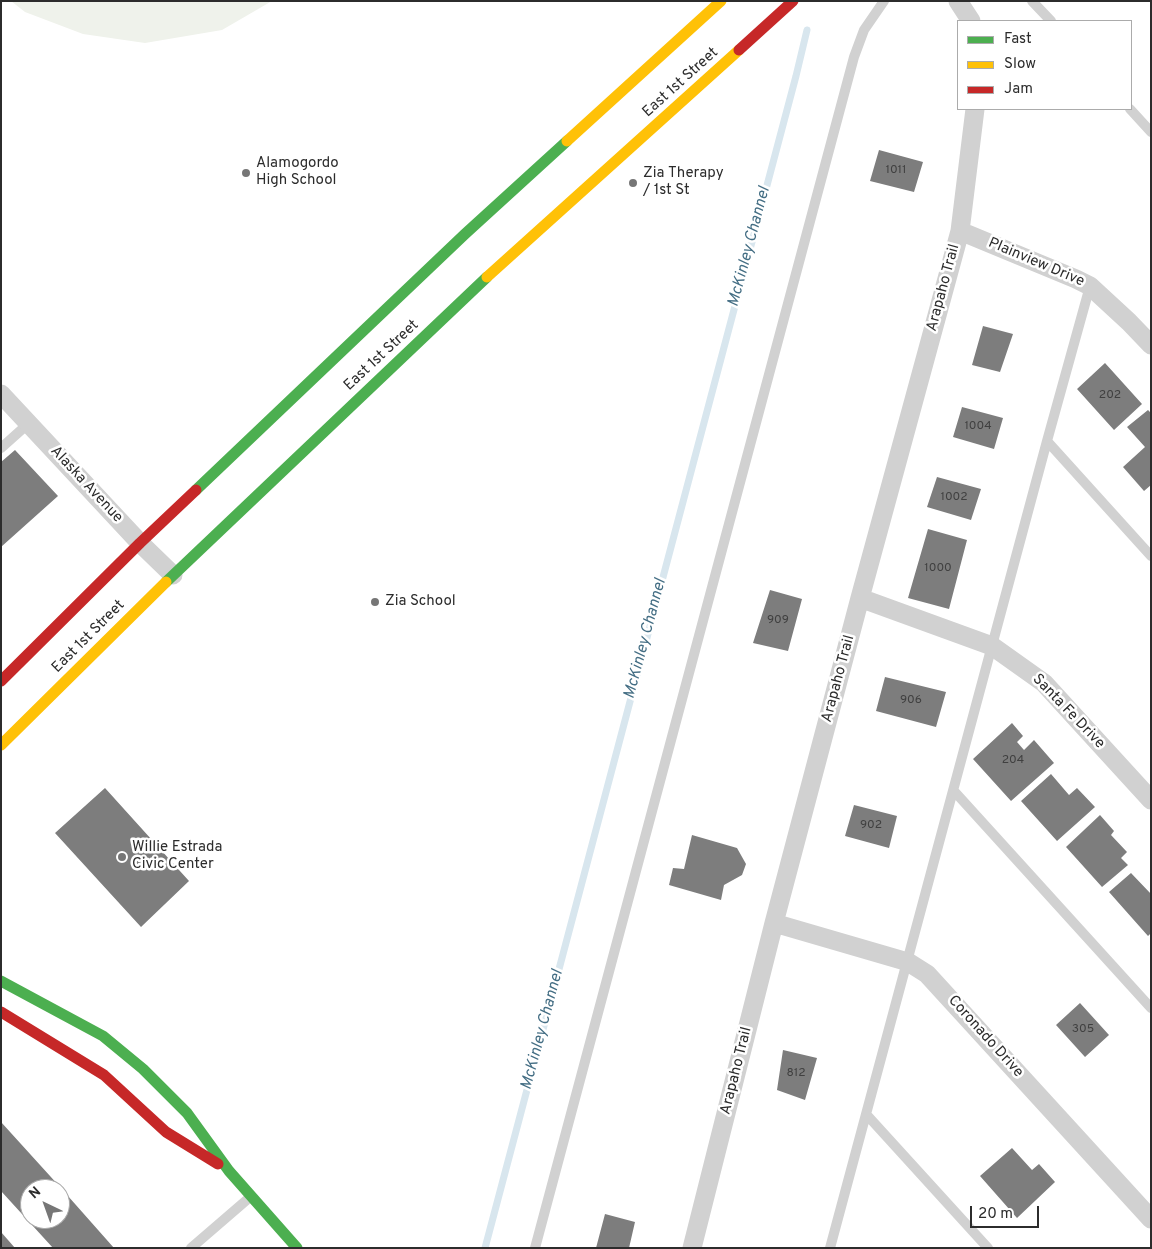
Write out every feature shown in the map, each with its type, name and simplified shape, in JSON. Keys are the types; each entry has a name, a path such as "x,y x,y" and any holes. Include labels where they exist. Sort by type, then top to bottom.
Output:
{"main road":[{"name":"East 1st Street","path":"1,682 140,543 465,234 721,1"},
{"name":"East 1st Street","path":"3,744 173,575 496,269 793,1"},
{"path":"1,981 103,1036"},
{"path":"64,1001 144,1069 187,1113 229,1172 297,1248"},
{"path":"1,1012 104,1074 166,1132 229,1172"}],"street":[{"path":"958,1 970,20"},
{"name":"Arapaho Trail","path":"692,1248 774,923 960,231 975,110"},
{"name":"Plainview Drive","path":"960,231 1090,286 1130,322 1151,345"},
{"name":"Alaska Avenue","path":"1,394 140,543 173,575"},
{"name":"Santa Fe Drive","path":"860,598 992,646 1044,683 1151,800"},
{"name":"Coronado Drive","path":"774,923 908,962 928,974 1151,1219"}],"lane":[{"path":"535,1248 854,58 864,30 884,1"},
{"path":"1032,1 1049,20"},
{"path":"1131,110 1151,132"},
{"path":"830,1248 1090,286"},
{"path":"1,448 29,423"},
{"path":"1047,441 1151,556"},
{"path":"954,791 1151,1008"},
{"path":"866,1114 988,1248"},
{"path":"191,1248 250,1197"}],"shaded area":[{"path":"11,1 272,1 222,30 145,43 83,34 25,12"}],"building":[{"path":"879,150 923,162 914,192 870,181"},
{"path":"983,326 1013,334 1000,372 972,365"},
{"path":"1105,363 1142,404 1114,430 1077,389"},
{"path":"962,407 1003,418 994,449 953,437"},
{"path":"1148,410 1151,413 1151,485 1144,491 1123,467 1145,447 1127,427"},
{"path":"15,450 58,496 1,547 1,462"},
{"path":"937,477 981,489 971,520 927,507"},
{"path":"928,529 967,540 949,609 908,598"},
{"path":"770,590 802,599 788,651 753,643"},
{"path":"885,677 946,692 936,727 876,711"},
{"path":"1012,723 1023,736 1017,742 1024,750 1034,740 1054,763 1011,801 973,759"},
{"path":"1051,774 1069,795 1077,788 1095,807 1057,841 1021,801"},
{"name":"Willie Estrada Civic Center","path":"105,788 189,881 141,927 55,833"},
{"path":"854,805 897,816 889,848 845,836"},
{"path":"1100,815 1114,831 1111,835 1127,852 1121,858 1128,865 1102,887 1066,847"},
{"path":"692,835 737,848 746,864 742,875 724,885 721,900 669,885 673,868 684,869"},
{"path":"1131,873 1151,894 1151,933 1148,936 1109,892"},
{"path":"1080,1003 1109,1035 1085,1057 1056,1025"},
{"path":"783,1050 817,1058 805,1100 777,1090"},
{"path":"1,1122 53,1179 20,1179 20,1212 1,1191"},
{"path":"1012,1148 1032,1170 1039,1164 1055,1182 1017,1218 980,1176"},
{"path":"70,1198 114,1248 53,1248 36,1229 70,1229"},
{"path":"605,1214 635,1222 629,1248 596,1248"},
{"path":"1,1232 15,1248 1,1248"}],"waterway":[{"name":"McKinley Channel","path":"485,1248 807,30"}],"traffic: fast":[{"path":"196,490 465,234 567,141"},
{"path":"166,582 487,277"},
{"path":"1,981 103,1036 143,1069 187,1113 229,1171 297,1248"}],"traffic: slow":[{"path":"567,141 721,1"},
{"path":"487,277 739,50"},
{"path":"1,745 166,582"}],"traffic: jam":[{"path":"739,50 793,1"},
{"path":"1,681 196,490"},
{"path":"1,1012 104,1075 166,1132 218,1164"}],"place":[{"name":"Alamogordo High School","path":"246,173"},
{"name":"Zia Therapy / 1st St","path":"633,183"},
{"name":"Zia School","path":"375,602"},
{"name":"Willie Estrada Civic Center","path":"122,857"}]}
